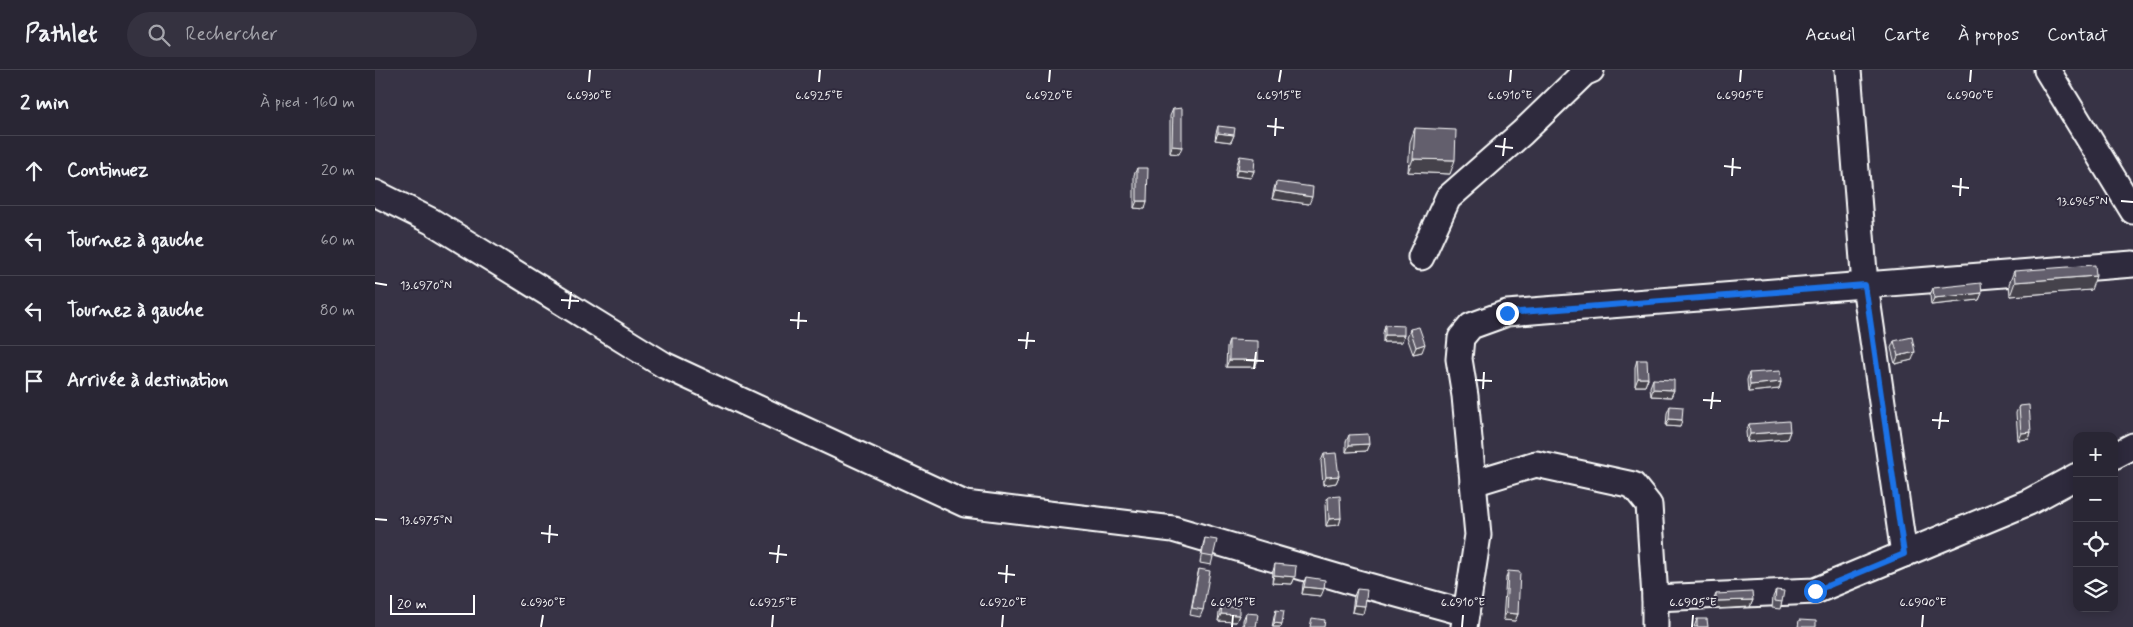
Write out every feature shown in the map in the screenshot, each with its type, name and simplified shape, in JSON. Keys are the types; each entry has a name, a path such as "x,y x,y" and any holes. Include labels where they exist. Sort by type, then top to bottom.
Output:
{"street":[{"path":"1421,257 1448,198 1522,133 1584,73 1591,70"},
{"path":"1848,70 1865,285 1904,554"},
{"path":"2047,70 2133,211"},
{"path":"375,193 431,221 664,365 965,504 1173,529 1350,582 1465,620 1478,535 1459,358 1461,338 1471,326 1507,313 2133,264"},
{"path":"2118,454 2133,446"},
{"path":"1473,483 1536,464 1633,485 1649,505 1655,627"},
{"path":"1655,598 1815,591 2029,502 2075,477"}],"building":[{"path":"1182,108 1182,147 1172,146 1173,109"},
{"path":"1218,126 1235,128 1234,135 1218,133"},
{"path":"1415,128 1456,130 1455,160 1413,159"},
{"path":"1240,156 1255,158 1254,171 1238,169"},
{"path":"1137,168 1148,168 1147,201 1137,201"},
{"path":"1276,182 1313,187 1312,197 1275,191"},
{"path":"2095,265 2096,276 2015,282 2014,271"},
{"path":"1981,283 1982,293 1934,298 1933,288"},
{"path":"1385,325 1404,326 1404,335 1385,335"},
{"path":"1419,327 1425,344 1416,347 1410,329"},
{"path":"1912,337 1915,352 1898,356 1894,341"},
{"path":"1229,340 1258,341 1258,360 1229,360"},
{"path":"1637,360 1647,360 1648,378 1638,378"},
{"path":"1780,371 1781,382 1750,385 1749,373"},
{"path":"1653,379 1674,380 1674,390 1653,389"},
{"path":"2029,405 2031,432 2021,433 2019,406"},
{"path":"1670,406 1683,407 1682,420 1669,419"},
{"path":"1789,421 1790,431 1750,434 1749,424"},
{"path":"1368,434 1369,444 1349,445 1349,435"},
{"path":"1336,453 1339,476 1326,477 1324,454"},
{"path":"1340,496 1341,518 1329,519 1328,497"},
{"path":"1205,538 1217,540 1213,557 1202,555"},
{"path":"1275,564 1296,566 1295,577 1274,575"},
{"path":"1199,569 1210,571 1203,610 1192,608"},
{"path":"1508,571 1520,572 1518,614 1506,613"},
{"path":"1306,577 1325,580 1324,589 1304,587"},
{"path":"1357,589 1367,590 1365,606 1354,605"},
{"path":"1776,590 1784,591 1782,602 1775,601"},
{"path":"1752,592 1753,600 1716,601 1716,594"},
{"path":"1222,606 1239,608 1239,615 1221,614"},
{"path":"1276,610 1284,611 1282,624 1274,623"},
{"path":"1246,613 1258,614 1256,627 1244,627"},
{"path":"1312,618 1325,620 1324,627 1310,627"},
{"path":"1697,619 1707,619 1708,627 1697,627"},
{"path":"1799,620 1816,621 1816,627 1798,627"}],"route":[{"path":"1507,313 1865,285 1904,554 1815,591"}]}
